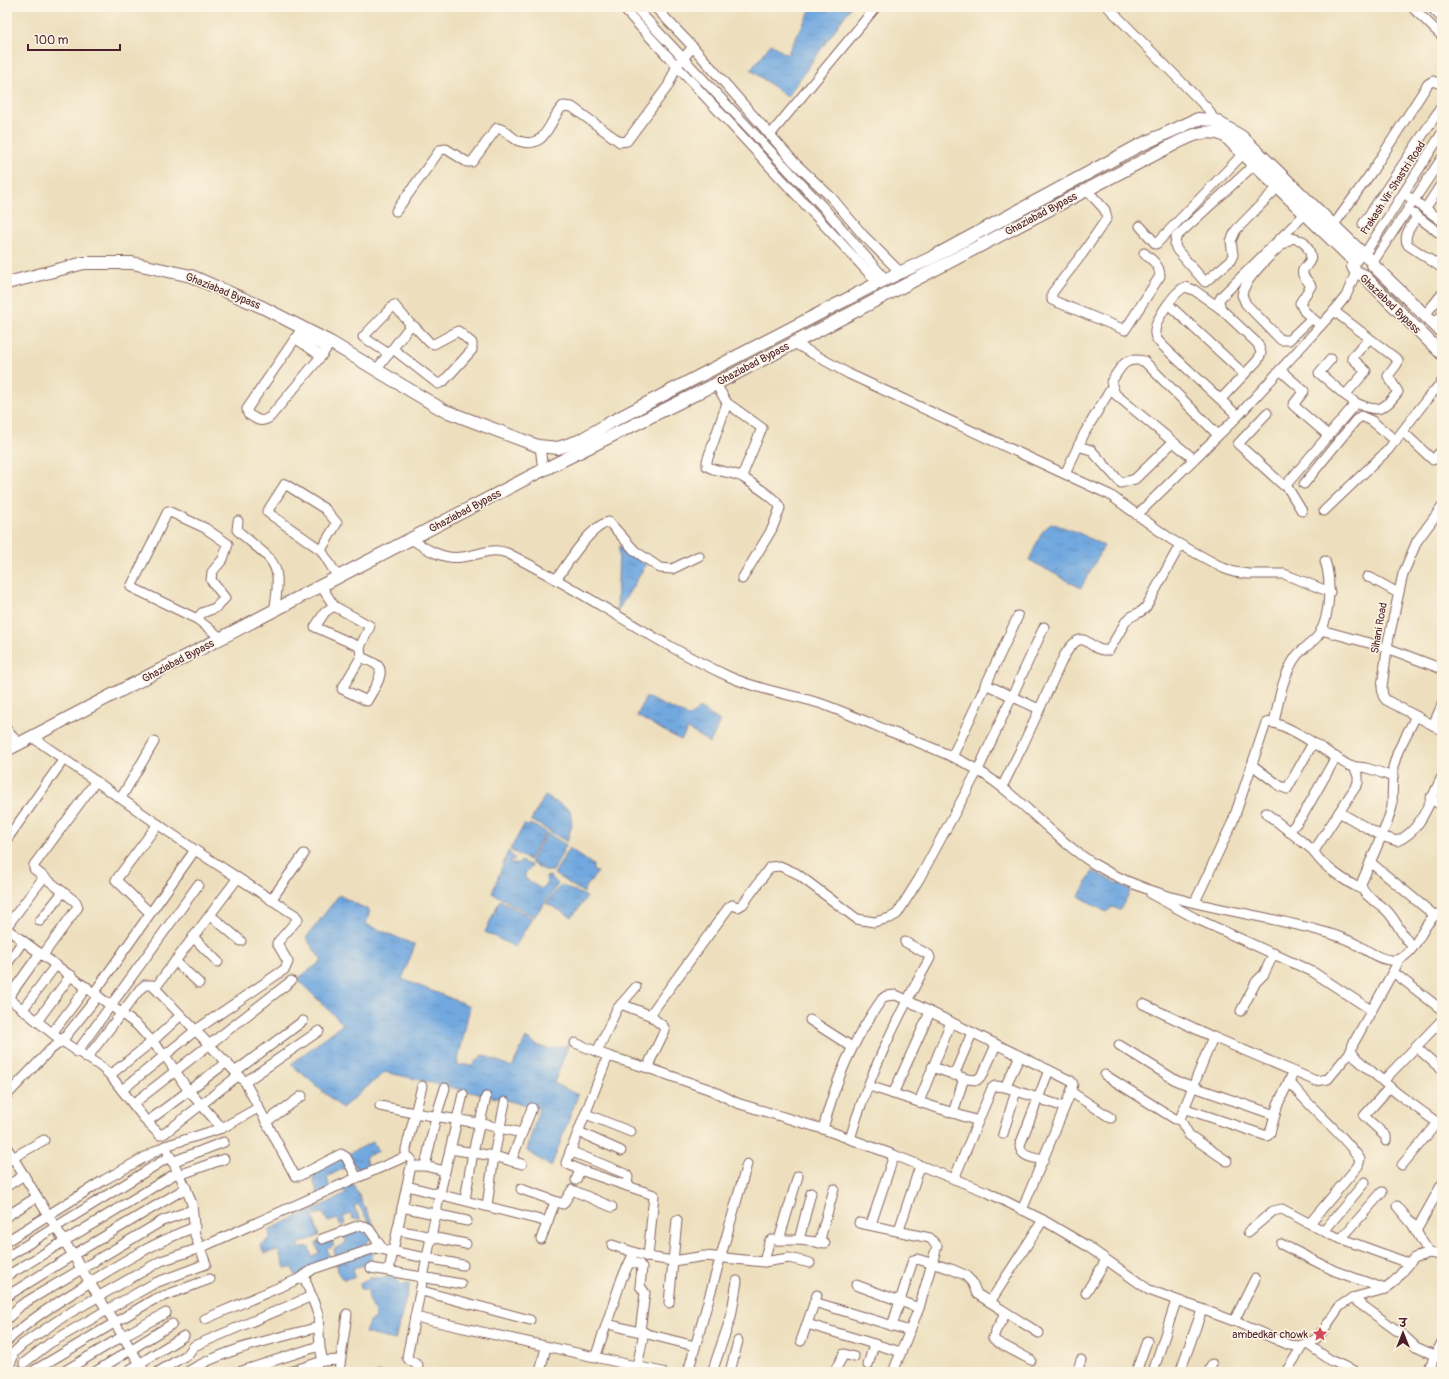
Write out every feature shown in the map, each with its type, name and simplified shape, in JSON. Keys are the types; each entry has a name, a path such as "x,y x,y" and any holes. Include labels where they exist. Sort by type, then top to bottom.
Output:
{"highway":[{"name":"Ghaziabad Bypass","path":"7,283 84,263 132,263 191,276 262,307 298,333 328,345 377,369 443,410 540,446 558,448 579,441 618,419 900,272 931,258 1107,162 1198,119 1214,120 1242,137 1333,226 1364,265 1442,354"},
{"name":"Ghaziabad Bypass","path":"7,750 410,539 716,384 1114,175 1191,137 1209,131 1214,131 1225,136 1306,213 1364,265 1425,315 1438,328"},
{"path":"1123,154 1130,167"},
{"path":"1107,162 1114,175"}],"street":[{"path":"622,7 882,282"},
{"path":"635,7 651,10 689,51 823,208 882,282"},
{"path":"770,136 876,7"},
{"path":"1108,7 1208,109 1214,120"},
{"path":"1412,7 1442,36"},
{"path":"1431,7 1442,18"},
{"path":"635,21 651,10"},
{"path":"651,10 689,51 737,95 770,136 832,198 863,235 900,272"},
{"path":"396,211 440,150 446,149 467,162 472,162 497,128 520,142 539,141 546,134 563,106 572,107 620,142 626,142 668,86 677,65 689,51"},
{"path":"1333,226 1371,173 1428,84 1433,81 1442,84"},
{"path":"1364,224 1442,106"},
{"name":"Prakash Vir Shastri Road","path":"1364,265 1384,225 1442,133"},
{"path":"1140,226 1156,244 1244,153"},
{"path":"1137,515 1238,416 1334,311 1346,296 1364,265 1414,201 1442,158"},
{"path":"1256,164 1176,237 1176,250 1205,282 1230,261 1233,255 1232,241 1236,230 1279,186"},
{"path":"1425,209 1442,183"},
{"path":"1087,190 1105,210 1107,218 1083,253 1052,293 1052,300 1125,330 1160,276 1160,271 1155,262 1144,253"},
{"path":"1404,194 1442,221"},
{"path":"1398,203 1442,234"},
{"path":"1221,309 1219,301 1221,297 1306,213"},
{"path":"1369,216 1384,225"},
{"path":"1417,217 1405,237 1405,241 1408,245 1442,268"},
{"path":"1312,318 1289,340 1281,340 1246,304 1242,296 1246,284 1273,254 1292,238 1303,241 1311,254 1312,259 1303,272 1303,276 1311,286 1300,302 1304,311 1312,318 1320,325"},
{"path":"1221,399 1260,357 1260,348 1258,344 1221,309 1187,287 1179,289 1168,304 1154,331 1158,340 1238,416"},
{"path":"1425,315 1442,294"},
{"path":"1168,304 1244,374"},
{"path":"394,305 412,326 430,342 434,344 458,331 472,343 473,348 443,382 438,384 391,351 363,336 394,305"},
{"path":"1331,359 1319,373 1356,403 1372,410 1386,406 1398,392 1388,376 1397,364 1398,360 1334,311"},
{"path":"1438,328 1442,315"},
{"path":"377,369 408,327 412,326"},
{"path":"309,343 328,345 321,356 265,421 260,422 248,414 247,410 260,388 298,333 321,356"},
{"path":"1345,395 1366,371 1352,358 1369,339"},
{"path":"794,343 849,374 1110,495 1154,528 1180,545 1223,568 1234,572 1284,574 1330,592"},
{"path":"1194,459 1119,398 1112,387 1111,382 1125,362 1129,360 1144,361 1218,436"},
{"path":"1280,370 1304,391 1292,406 1329,436"},
{"path":"1324,511 1396,441 1427,399 1442,383"},
{"path":"716,384 727,403 760,425 762,429 744,471 744,478"},
{"path":"1065,474 1095,414 1112,387"},
{"path":"727,403 707,463 708,467 744,478 749,483 773,498 780,508 772,529 742,579"},
{"path":"1286,485 1356,403"},
{"path":"1267,413 1238,444 1283,485 1286,485 1302,511"},
{"path":"1304,484 1355,421 1361,416 1372,421 1396,441"},
{"path":"1402,432 1433,460 1442,450"},
{"path":"1078,446 1091,450 1121,483 1135,479 1173,442"},
{"path":"540,446 543,471"},
{"path":"321,550 337,523 325,509 285,484 267,512 321,550 338,577"},
{"name":"Sihani Road","path":"1442,507 1417,541 1403,574 1387,648 1382,687 1383,696 1386,700 1442,730"},
{"path":"197,619 202,613 215,608 225,598 211,580 212,572 223,559 228,544 205,528 168,512 131,587 197,619 221,638"},
{"path":"238,521 237,530 258,547 274,565 278,582 274,611"},
{"path":"556,580 587,540 602,525 609,522 635,551 660,568 672,569 699,556"},
{"path":"410,539 432,551 449,557 462,557 491,550 503,552 556,580 659,640 732,678 753,687 822,704 952,756 978,770 1002,787 1068,846 1114,875 1196,918 1325,978 1371,1010"},
{"path":"1002,787 1070,646 1078,640 1083,640 1104,650 1109,650 1126,621 1130,617 1141,613 1146,607 1180,545"},
{"path":"1274,722 1282,684 1289,668 1299,653 1316,638 1321,630 1330,592 1328,569 1325,561"},
{"path":"1367,577 1398,592"},
{"path":"321,586 334,606 370,626 360,647 361,657 342,689 367,701 381,675 381,670 378,665 361,657"},
{"path":"334,606 325,612 315,627 360,647"},
{"path":"952,756 1018,616"},
{"path":"652,1016 729,907 732,905 738,907 743,904 770,867 780,866 796,873 857,919 874,922 890,918 897,914 919,879 978,770 1044,627"},
{"path":"1321,630 1387,648 1442,669"},
{"path":"985,684 1039,710"},
{"path":"1433,725 1442,705"},
{"path":"1362,889 1362,880 1382,836 1392,807 1393,767 1398,751 1416,716"},
{"path":"1195,902 1234,821 1266,723 1274,722 1313,742 1354,767 1365,767 1392,777"},
{"path":"7,730 19,744"},
{"path":"32,737 237,879 295,915 298,919 277,943 288,962 287,967 196,1030 166,1056 122,1090"},
{"path":"121,798 154,742"},
{"path":"1252,765 1280,786 1288,789 1313,742"},
{"path":"1289,832 1303,814 1336,757"},
{"path":"7,839 64,759"},
{"path":"1314,851 1358,782 1358,776 1354,767"},
{"path":"1339,812 1393,841 1401,839 1419,822 1442,777"},
{"path":"96,781 36,861 34,870 78,904 78,907 7,998 38,1020 62,1041 110,1075 157,1134 163,1134 240,1076 303,1021"},
{"path":"1430,798 1442,806"},
{"path":"1266,813 1314,851 1320,860 1348,882 1362,889 1386,910 1404,938 1412,947"},
{"path":"150,913 116,880 158,824"},
{"path":"7,1095 50,1050 62,1041 93,992 195,850"},
{"path":"271,900 304,854"},
{"path":"1143,1004 1213,1037 1294,1072 1316,1081 1325,1081 1331,1077 1351,1051 1352,1044 1400,959 1412,947 1439,914 1370,862"},
{"path":"44,877 7,929 137,1025 166,1056 188,1090 222,1128"},
{"path":"155,988 237,879"},
{"path":"77,1052 198,885"},
{"path":"1141,888 1318,930 1353,943 1389,960 1400,959"},
{"path":"40,921 63,892"},
{"path":"210,915 241,941"},
{"path":"193,937 218,962"},
{"path":"7,964 24,941"},
{"path":"850,1139 869,1086 907,999 930,958 928,955 904,942"},
{"path":"1241,1011 1256,982 1264,974 1274,953"},
{"path":"175,961 199,983"},
{"path":"23,1009 56,965"},
{"path":"1393,972 1442,1010"},
{"path":"38,1020 71,976"},
{"path":"133,1104 291,981"},
{"path":"87,1058 145,985 152,984 180,1016 196,1030 240,1076 296,1176 299,1176 341,1154 346,1157 356,1178"},
{"path":"597,1052 611,1018 621,1004 636,988"},
{"path":"53,1032 93,992"},
{"path":"823,1129 834,1087 852,1047 864,1025 882,998 891,994 907,999 930,1012 1071,1081 1073,1084 1044,1160 1022,1210"},
{"path":"621,1004 652,1016 663,1026 665,1030 650,1061 651,1069"},
{"path":"893,1094 930,1012"},
{"path":"110,1075 153,1041 180,1016"},
{"path":"810,1020 852,1047"},
{"path":"1386,1141 1386,1136 1364,1116 1416,1046 1442,1020"},
{"path":"919,1102 951,1022"},
{"path":"240,1076 320,1031"},
{"path":"954,1075 972,1033"},
{"path":"1180,1120 1213,1037"},
{"path":"575,1043 608,1056 711,1090 737,1103 823,1129 987,1192 1043,1220 1087,1246 1149,1290 1234,1321 1289,1345 1305,1344 1319,1336 1340,1306 1352,1298 1385,1289 1393,1284 1408,1263 1414,1258 1429,1253 1442,1255"},
{"path":"932,1067 964,1078 973,1080 980,1078 996,1045"},
{"path":"1119,1045 1172,1078 1275,1115"},
{"path":"1416,1046 1442,1070"},
{"path":"1351,1051 1387,1084 1440,1124 1402,1165"},
{"path":"608,1056 566,1163 580,1170 651,1193 655,1196 648,1257"},
{"path":"1005,1087 1020,1056"},
{"path":"147,1122 227,1062"},
{"path":"1044,1160 1023,1154 1020,1150 1037,1098 1049,1070"},
{"path":"1186,1108 1265,1136 1270,1133 1275,1115 1294,1072"},
{"path":"1105,1075 1175,1119 1180,1120 1189,1135 1227,1161"},
{"path":"953,1113 964,1078"},
{"path":"1289,1081 1360,1159 1358,1166 1310,1223"},
{"path":"415,1165 407,1156 406,1149 422,1086"},
{"path":"869,1086 978,1121"},
{"path":"954,1179 992,1088 995,1086 1005,1087 1064,1107"},
{"path":"425,1166 444,1088"},
{"path":"1003,1134 1016,1091"},
{"path":"1071,1092 1111,1118"},
{"path":"417,1372 418,1365 408,1360 407,1356 422,1291 440,1193 464,1094"},
{"path":"266,1122 302,1096"},
{"path":"465,1200 473,1152 486,1098"},
{"path":"487,1206 494,1156 505,1102"},
{"path":"380,1106 436,1117 479,1123 521,1134"},
{"path":"7,1241 104,1180 165,1146 222,1128 258,1108"},
{"path":"511,1161 532,1108"},
{"path":"586,1114 630,1132"},
{"path":"579,1132 621,1151"},
{"path":"10,1159 44,1140"},
{"path":"7,1257 170,1160 224,1142"},
{"path":"30,1369 50,1343 155,1283 205,1264 195,1235 192,1210 186,1188 170,1160 165,1146"},
{"path":"7,1148 10,1159 24,1175 49,1214 142,1368"},
{"path":"450,1149 494,1156 522,1164"},
{"path":"570,1151 626,1174 628,1177 627,1186"},
{"path":"871,1224 894,1155"},
{"path":"7,1371 10,1356 23,1344 47,1327 98,1296 161,1261 200,1248 407,1156"},
{"path":"7,1276 178,1174 224,1159"},
{"path":"688,1372 747,1164"},
{"path":"390,1270 411,1166 425,1166 445,1171"},
{"path":"899,1230 920,1166"},
{"path":"576,1180 580,1170"},
{"path":"7,1186 24,1175"},
{"path":"780,1240 798,1176"},
{"path":"1324,1231 1364,1182"},
{"path":"1416,1231 1442,1184"},
{"path":"407,1186 440,1193 548,1222"},
{"path":"7,1296 73,1254 186,1188"},
{"path":"521,1189 564,1204 572,1190 612,1208"},
{"path":"764,1262 770,1241 799,1240 822,1243 834,1189"},
{"path":"1341,1239 1382,1192"},
{"path":"799,1240 811,1193"},
{"path":"7,1216 37,1197"},
{"path":"541,1239 555,1202"},
{"path":"1397,1206 1416,1231 1429,1253"},
{"path":"402,1207 466,1221"},
{"path":"1248,1232 1273,1211 1279,1209 1289,1212 1341,1239 1408,1263"},
{"path":"7,1319 21,1305 162,1221 192,1210"},
{"path":"669,1303 678,1220"},
{"path":"990,1302 1043,1220"},
{"path":"859,1223 871,1224 930,1238 935,1242 937,1250 919,1308 895,1371"},
{"path":"322,1239 360,1224 366,1227 382,1248"},
{"path":"7,1341 31,1320 90,1282 150,1247 194,1227"},
{"path":"397,1230 466,1244"},
{"path":"1281,1244 1335,1271 1385,1289"},
{"path":"612,1245 632,1258 642,1268 640,1286 645,1293 637,1369"},
{"path":"205,1319 304,1276 313,1269 370,1249 382,1248 393,1252 463,1265"},
{"path":"632,1258 648,1257 673,1261 705,1256 764,1262 789,1258 810,1263"},
{"path":"595,1358 608,1324 622,1278 632,1258"},
{"path":"892,1326 913,1260 916,1259 932,1265 951,1269 965,1275 972,1282 977,1294 1039,1333"},
{"path":"1086,1293 1106,1260"},
{"path":"370,1268 390,1270 461,1284"},
{"path":"304,1276 318,1314 320,1346 323,1361"},
{"path":"30,1369 153,1300 210,1279"},
{"path":"1234,1321 1255,1279"},
{"path":"712,1372 731,1317 737,1281"},
{"path":"856,1285 919,1308"},
{"path":"422,1291 530,1320"},
{"path":"158,1372 188,1354 194,1346 312,1296"},
{"path":"801,1341 816,1298 892,1326 910,1331"},
{"path":"1352,1298 1403,1335 1416,1347 1436,1356"},
{"path":"1152,1372 1176,1301"},
{"path":"1180,1372 1202,1310"},
{"path":"63,1372 123,1336 166,1313"},
{"path":"1006,1313 996,1330 994,1338 997,1342 1032,1360"},
{"path":"338,1372 347,1314"},
{"path":"415,1317 637,1369 662,1372"},
{"path":"95,1372 172,1324"},
{"path":"608,1324 695,1346"},
{"path":"807,1324 901,1352"},
{"path":"187,1372 209,1360 319,1327"},
{"path":"126,1372 142,1368 184,1336"},
{"path":"730,1372 738,1341"},
{"path":"1136,1372 1147,1341"},
{"path":"1427,1372 1442,1342"},
{"path":"868,1365 874,1344"},
{"path":"1305,1344 1346,1370 1357,1372"},
{"path":"1289,1371 1305,1344"},
{"path":"239,1372 320,1346"},
{"path":"540,1372 546,1347"},
{"path":"834,1372 844,1354 854,1356"},
{"path":"10,1356 30,1369"},
{"path":"289,1372 323,1361 340,1360"},
{"path":"1077,1372 1081,1360"}],"water":[{"path":"809,7 851,7 787,97 751,70 771,44 787,55 811,9"},
{"path":"1051,523 1077,532 1104,546 1081,588 1029,560 1042,532"},
{"path":"619,546 631,549 633,556 646,565 617,612"},
{"path":"646,697 690,717 699,708 720,721 710,743 688,729 681,740 637,716"},
{"path":"545,796 570,810 572,824 567,842 531,820"},
{"path":"530,824 546,832 529,860 510,850 524,825 528,826"},
{"path":"547,833 566,845 553,871 546,871 530,862"},
{"path":"569,848 593,865 593,871 598,872 585,888 584,893 554,874"},
{"path":"508,851 515,859 509,861 517,865 521,861 532,866 525,874 525,878 541,889 547,884 546,877 550,876 558,884 534,917 492,893"},
{"path":"1093,871 1131,890 1120,910 1113,907 1106,912 1079,896"},
{"path":"561,885 587,897 572,917 546,903"},
{"path":"339,895 370,911 366,924 415,945 402,979 470,1006 457,1065 472,1065 483,1055 512,1067 526,1038 537,1045 546,1048 556,1048 569,1044 554,1083 578,1095 551,1167 527,1151 539,1108 385,1072 342,1108 291,1064 343,1024 297,979 322,961 306,938"},
{"path":"500,900 532,918 515,947 485,932"},
{"path":"373,1142 379,1151 365,1157 369,1168 362,1177 348,1154"},
{"path":"341,1153 348,1166 327,1177 330,1190 318,1194 311,1173"},
{"path":"353,1184 378,1233 376,1235 358,1204 354,1207 361,1219 353,1219 350,1214 343,1217 346,1225 340,1225 338,1219 328,1222 323,1213 315,1215 313,1210 346,1194 343,1188"},
{"path":"311,1210 319,1236 299,1244 299,1248 309,1247 312,1257 319,1253 316,1243 331,1239 334,1246 327,1249 329,1258 335,1263 296,1276 292,1268 285,1268 278,1250 264,1254 261,1245 270,1239 270,1229"},
{"path":"362,1226 371,1239 365,1245 346,1254 374,1252 369,1264 353,1268 355,1277 343,1279 338,1271 334,1249 346,1243 344,1232"},
{"path":"395,1277 401,1285 410,1283 395,1340 365,1333 369,1322 375,1319 375,1315 368,1290 361,1289 360,1283 370,1278"}],"place":[{"name":"ambedkar chowk","path":"1320,1334"}]}
